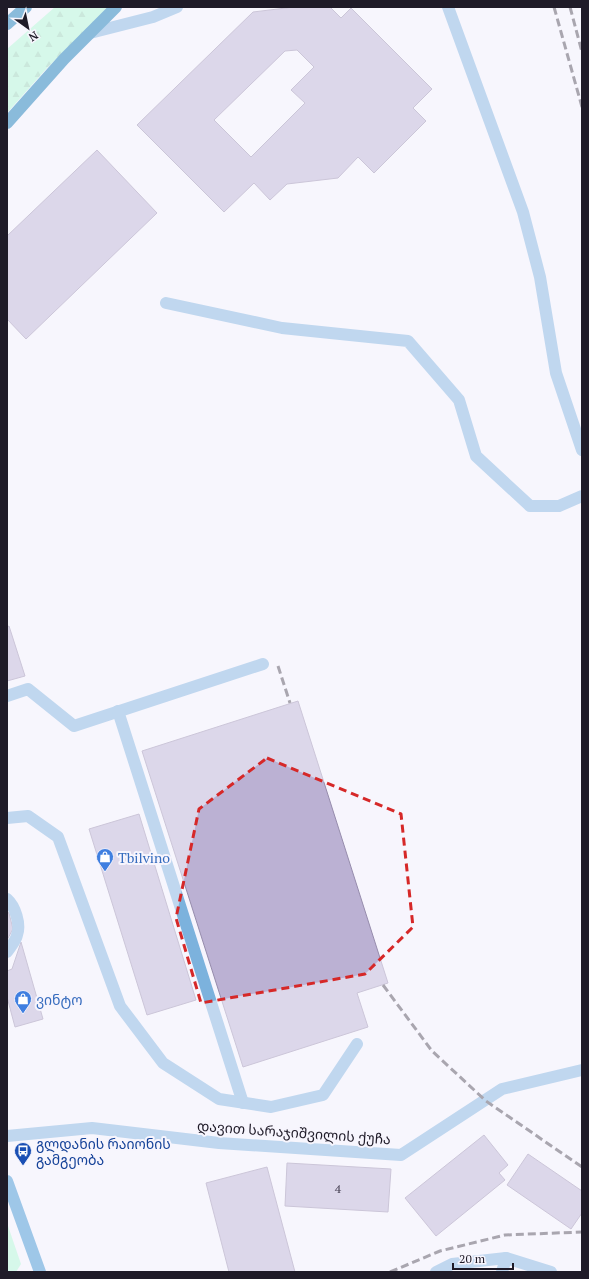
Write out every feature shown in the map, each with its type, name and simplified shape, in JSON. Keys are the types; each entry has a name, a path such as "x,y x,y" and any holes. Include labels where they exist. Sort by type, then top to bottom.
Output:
{"main road":[{"path":"7,24 26,7"},
{"path":"7,123 64,59 116,7"},
{"path":"7,1181 40,1272"},
{"path":"30,1272 35,1260"}],"lane":[{"path":"90,33 153,17 177,7"},
{"path":"448,7 523,212 540,276 556,373 582,450"},
{"path":"166,303 282,328 408,342 459,400 476,456 530,506 559,506 582,496"},
{"path":"7,696 28,689 74,726 263,664"},
{"path":"118,711 243,1103"},
{"path":"7,818 28,816 58,837 120,1006 163,1063 219,1100 271,1107 323,1095 357,1044"},
{"path":"7,899 12,904 17,915 18,929 18,935 7,952"},
{"name":"დავით სარაჯიშვილის ქუჩა","path":"7,1136 92,1128 220,1143 401,1155 502,1089 582,1070"},
{"path":"436,1272 452,1264 506,1258 551,1272"},
{"path":"502,1272 506,1258"}],"highlighted area":[{"path":"267,758 401,814 413,927 365,974 201,1003 176,918 199,809"}],"green space":[{"path":"55,7 109,7 48,67 7,113 7,49"},
{"path":"7,1223 21,1264 16,1272 7,1272"}],"building":[{"path":"294,7 330,7 341,18 351,8 432,89 413,108 426,121 374,173 358,157 338,178 287,184 270,200 254,183 224,212 137,125 253,12","holes":["297,50 314,67 291,90 305,103 251,157 214,120 285,51"]},
{"path":"97,150 157,213 26,339 7,319 7,236"},
{"path":"9,626 25,676 7,681 7,627"},
{"path":"298,701 388,983 357,993 368,1027 243,1067 142,751"},
{"path":"139,814 196,1000 147,1015 89,829"},
{"path":"7,912 9,913 13,929 7,940"},
{"path":"21,942 43,1019 15,1027 7,997 7,971 12,969"},
{"path":"484,1135 508,1165 499,1173 505,1180 436,1236 405,1198"},
{"path":"528,1154 582,1191 582,1213 571,1229 507,1185"},
{"path":"287,1163 391,1169 388,1212 285,1206"},
{"path":"267,1167 295,1272 229,1272 206,1183"}],"railway":[{"path":"554,7 582,107"},
{"path":"570,7 582,52"},
{"path":"278,666 290,703"},
{"path":"383,985 432,1051 486,1101 582,1167"},
{"path":"390,1272 440,1251 505,1235 582,1232"}],"place":[{"name":"Tbilvino","path":"105,872"},
{"name":"ვინტო","path":"23,1014"},
{"name":"გლდანის რაიონის გამგეობა","path":"23,1166"}]}
